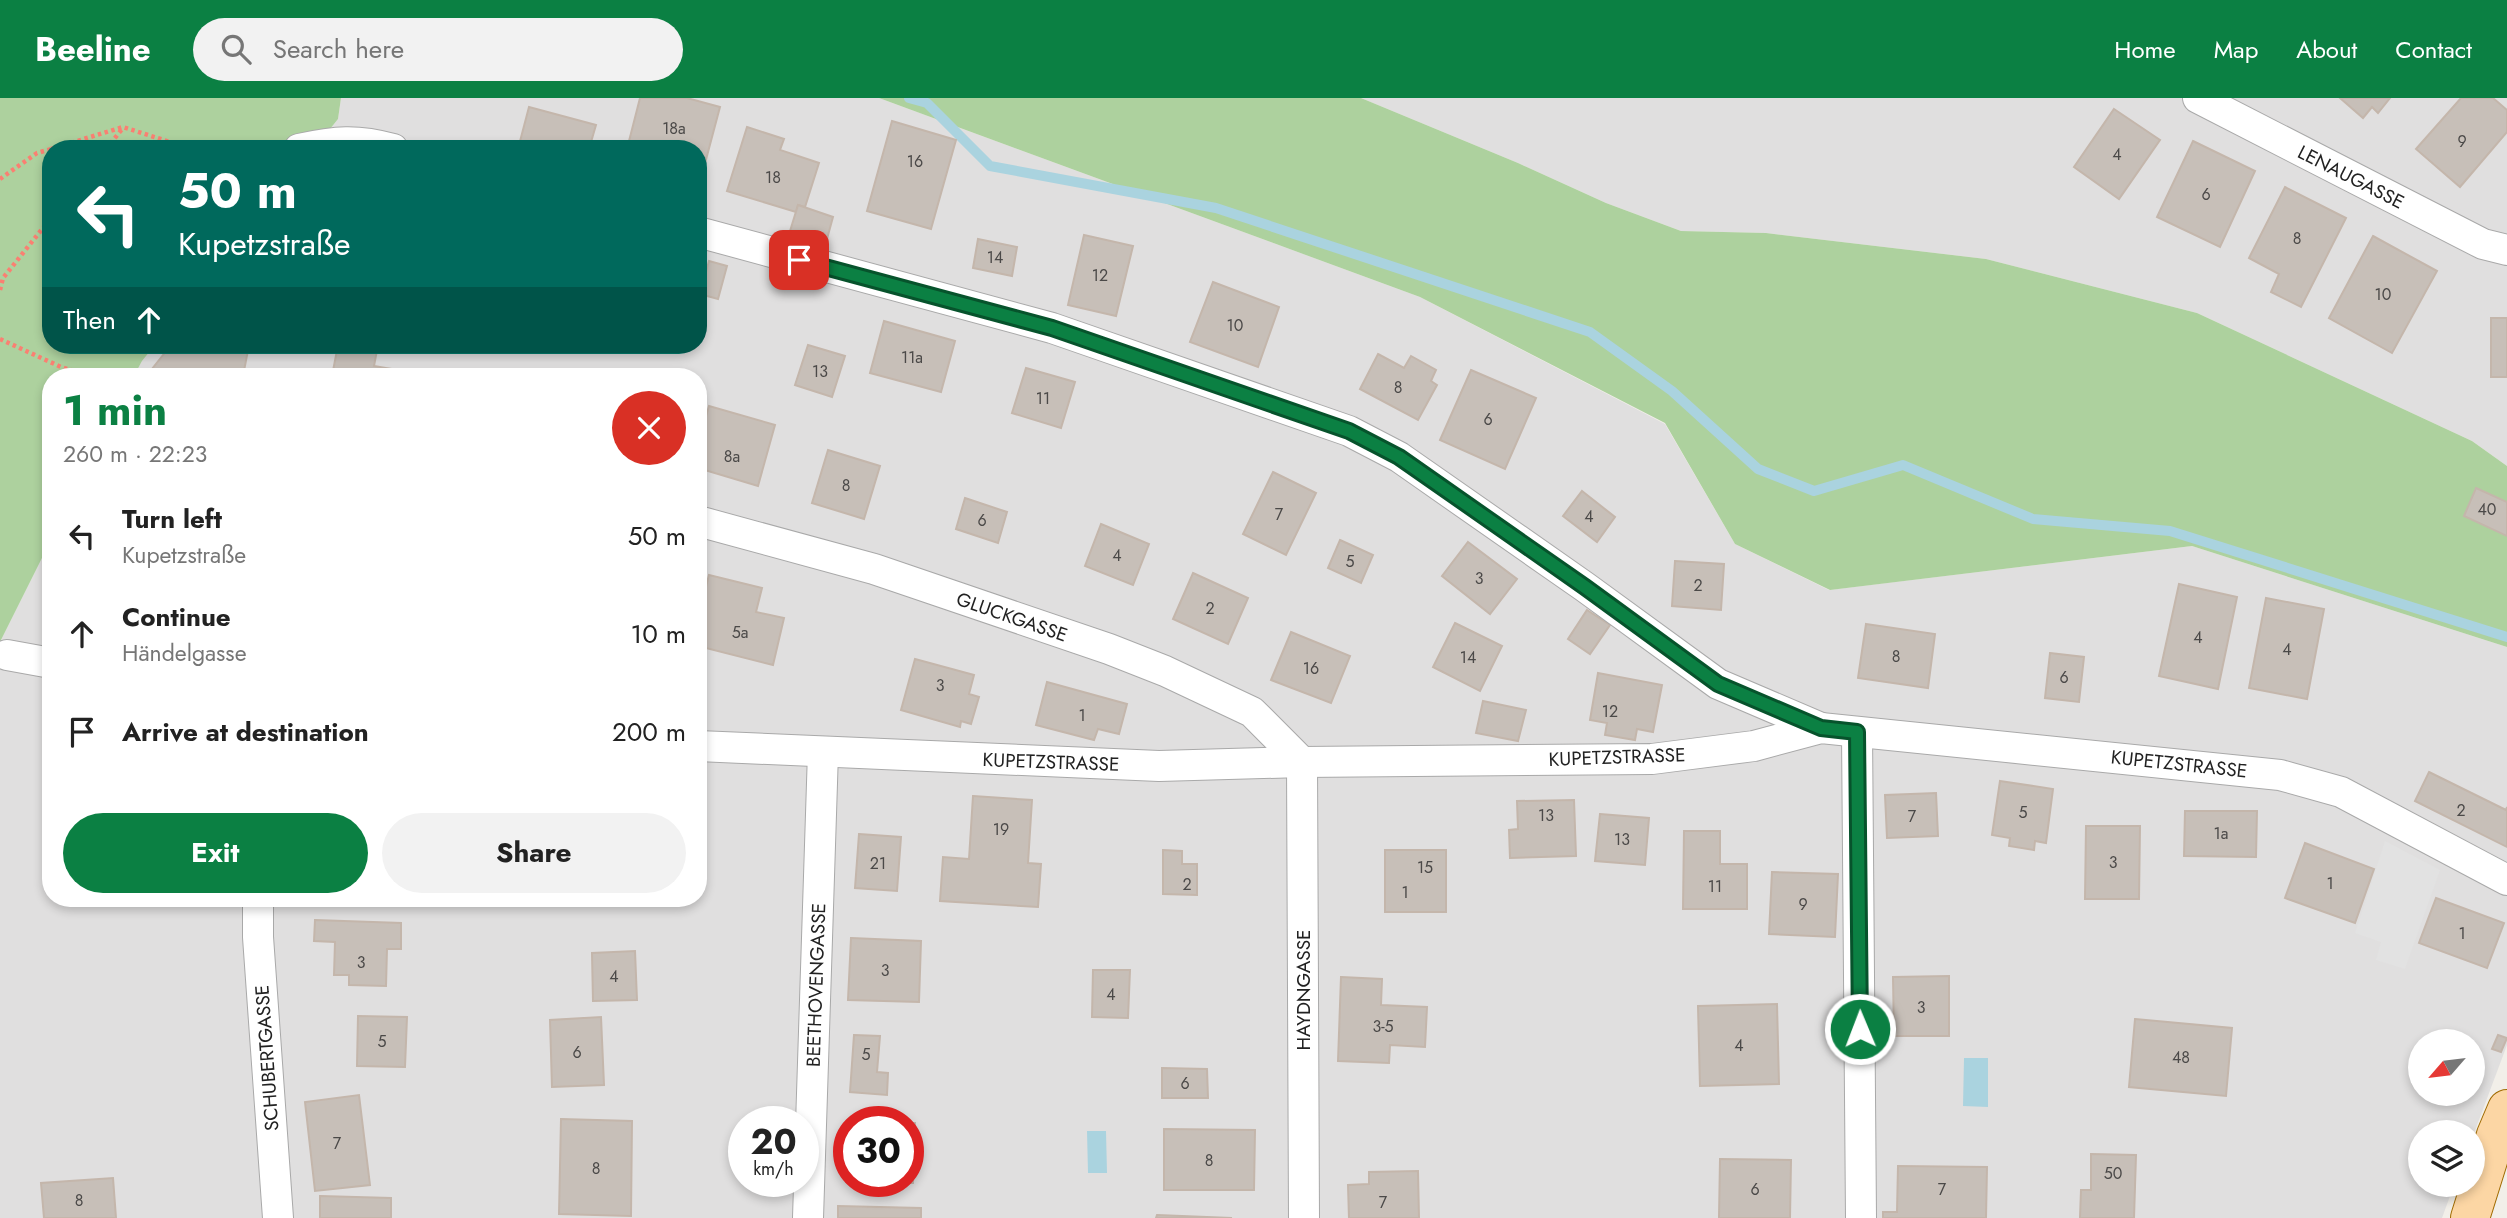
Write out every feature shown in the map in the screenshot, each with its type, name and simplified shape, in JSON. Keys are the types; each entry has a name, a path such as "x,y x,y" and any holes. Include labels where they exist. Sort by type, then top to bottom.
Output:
{"main road":[{"path":"2470,1218 2507,1109"}],"street":[{"name":"LENAUGASSE","path":"2197,98 2483,243 2507,250"},
{"path":"707,234 1052,328 1349,431 1399,457 1718,684 1821,728"},
{"name":"GLUCKGASSE","path":"707,523 874,569 1109,649 1165,671 1252,712 1302,762"},
{"path":"7,655 42,661"},
{"name":"KUPETZSTRASSE","path":"707,746 1159,766 1652,759 1754,746 1821,728 2280,775 2341,792 2507,880"},
{"path":"1857,732 1861,1218"},
{"name":"BEETHOVENGASSE","path":"808,1218 823,752"},
{"name":"HAYDNGASSE","path":"1302,762 1304,1218"},
{"name":"SCHUBERTGASSE","path":"258,907 278,1218"}],"path":[{"path":"113,140 123,127"},
{"path":"80,140 123,127 164,140"},
{"path":"0,179 42,152"},
{"path":"0,290 3,278 42,229"},
{"path":"0,340 61,368"}],"shaded area":[{"path":"341,98 879,98 1420,297 1665,424 1735,544 1829,590 2192,546 2507,647 2507,1045 2485,1104 2485,1029 2408,1029 2408,1106 2484,1106 2479,1120 2408,1120 2408,1197 2450,1197 2442,1218 0,1218 0,642 42,558 42,907 707,907 707,368 138,368 148,354 707,354 707,140 321,140 338,119"},
{"path":"1361,98 2507,98 2507,466 2472,441 2197,313 1986,259 1766,233 1681,231 1606,203 1518,163"},
{"path":"2385,841 2440,870 2405,969 2376,960 2381,942 2355,933"}],"green space":[{"path":"0,98 341,98 338,119 321,140 42,140 42,354 148,354 138,368 42,368 42,558 0,642"},
{"path":"879,98 1361,98 1518,163 1606,203 1681,231 1766,233 1986,259 2197,313 2472,441 2507,466 2507,647 2192,546 1830,590 1735,544 1665,423 1420,297"}],"water":[{"path":"1964,1058 1988,1058 1988,1107 1963,1106"},
{"path":"1087,1131 1106,1131 1107,1173 1088,1173"}],"building":[{"path":"640,98 687,98 720,107 707,156 707,140 629,140"},
{"path":"2340,98 2390,98 2378,113 2372,107 2363,118"},
{"path":"2461,98 2493,98 2507,110 2507,132 2460,187 2416,149"},
{"path":"529,107 596,125 592,140 520,140"},
{"path":"2114,109 2160,140 2119,199 2074,167"},
{"path":"892,121 956,140 931,229 867,211"},
{"path":"747,127 784,139 780,150 819,163 805,207 798,205 796,212 727,191"},
{"path":"2193,141 2255,171 2220,247 2157,217"},
{"path":"2285,187 2346,218 2301,307 2271,292 2279,274 2249,258"},
{"path":"798,205 833,217 824,250 787,241"},
{"path":"1084,235 1133,246 1116,316 1068,305"},
{"path":"2373,236 2437,271 2392,353 2329,318"},
{"path":"978,239 1017,247 1012,276 973,268"},
{"path":"709,261 727,266 718,299 707,296"},
{"path":"1213,282 1279,307 1258,367 1190,342"},
{"path":"2491,318 2507,318 2507,377 2491,377"},
{"path":"884,321 955,341 941,392 870,373"},
{"path":"808,345 845,356 832,397 795,385"},
{"path":"164,354 247,354 245,368 153,368"},
{"path":"336,354 376,354 374,366 386,368 334,368"},
{"path":"1378,354 1404,368 1411,356 1436,370 1431,381 1437,385 1418,420 1360,389"},
{"path":"1026,368 1075,382 1061,428 1012,413"},
{"path":"1471,370 1536,398 1505,469 1440,440"},
{"path":"709,406 775,425 758,486 707,471"},
{"path":"828,450 880,466 864,519 812,503"},
{"path":"1273,472 1316,493 1286,555 1243,534"},
{"path":"2476,488 2507,502 2507,536 2464,516"},
{"path":"1582,491 1615,517 1597,542 1563,516"},
{"path":"965,498 1007,512 998,543 956,529"},
{"path":"1101,524 1149,544 1133,585 1085,566"},
{"path":"1340,540 1373,555 1361,583 1328,568"},
{"path":"1468,542 1517,579 1490,614 1442,576"},
{"path":"1675,561 1724,564 1721,610 1672,606"},
{"path":"1193,573 1248,598 1228,644 1173,619"},
{"path":"709,575 762,588 756,612 784,618 773,665 707,648"},
{"path":"2179,584 2237,597 2218,689 2159,676"},
{"path":"2266,598 2324,609 2307,699 2249,688"},
{"path":"1587,610 1610,625 1590,654 1568,639"},
{"path":"1455,623 1502,646 1480,691 1433,667"},
{"path":"1866,624 1935,634 1928,688 1858,678"},
{"path":"1291,632 1350,656 1331,703 1271,680"},
{"path":"2050,653 2084,657 2079,702 2045,698"},
{"path":"915,659 974,675 969,694 979,697 971,724 961,721 960,727 901,710"},
{"path":"1598,673 1662,685 1653,732 1637,729 1635,740 1605,735 1607,723 1590,720"},
{"path":"1047,682 1127,704 1119,734 1098,729 1094,740 1036,725"},
{"path":"1483,701 1526,710 1518,741 1476,733"},
{"path":"2429,772 2506,810 2507,807 2507,847 2415,801"},
{"path":"2000,781 2053,789 2046,843 2035,841 2034,850 2009,846 2010,838 1992,835"},
{"path":"1936,793 1938,836 1887,838 1885,795"},
{"path":"973,796 1032,800 1028,863 1041,864 1038,907 940,901 943,857 969,859"},
{"path":"1574,800 1576,856 1510,858 1509,830 1518,829 1517,801"},
{"path":"2185,811 2257,811 2256,857 2184,856"},
{"path":"1600,814 1649,818 1645,865 1595,861"},
{"path":"2086,826 2140,826 2139,899 2085,899"},
{"path":"1684,831 1720,831 1720,864 1747,864 1747,909 1683,909"},
{"path":"859,834 901,837 897,891 855,888"},
{"path":"2305,843 2374,869 2355,923 2285,898"},
{"path":"1163,850 1182,851 1182,864 1197,864 1197,895 1163,894"},
{"path":"1385,850 1446,850 1446,912 1385,912"},
{"path":"1772,872 1838,874 1835,937 1769,934"},
{"path":"2436,898 2504,923 2487,968 2419,943"},
{"path":"315,920 401,923 401,949 387,949 386,986 349,985 349,975 334,975 335,942 314,941"},
{"path":"851,938 921,941 919,1002 848,1000"},
{"path":"635,951 637,1000 593,1001 592,953"},
{"path":"1093,970 1130,970 1128,1018 1092,1017"},
{"path":"1949,976 1949,1036 1894,1036 1893,977"},
{"path":"1341,977 1382,979 1381,1005 1427,1007 1425,1047 1390,1045 1389,1063 1338,1061"},
{"path":"1777,1004 1779,1084 1700,1086 1698,1006"},
{"path":"358,1016 407,1017 405,1067 357,1066"},
{"path":"601,1017 604,1085 552,1087 550,1020"},
{"path":"2135,1019 2232,1028 2226,1096 2129,1087"},
{"path":"854,1035 880,1036 877,1072 888,1073 887,1095 850,1092"},
{"path":"2498,1035 2507,1038 2501,1052 2492,1049"},
{"path":"1162,1068 1207,1069 1208,1098 1162,1098"},
{"path":"359,1095 370,1185 315,1191 305,1102"},
{"path":"561,1119 632,1121 631,1216 559,1214"},
{"path":"1164,1129 1255,1130 1254,1190 1164,1190"},
{"path":"2091,1154 2136,1155 2134,1218 2080,1218 2081,1190 2091,1190"},
{"path":"1720,1159 1791,1160 1790,1218 1719,1218"},
{"path":"1898,1166 1987,1167 1986,1218 1883,1218 1883,1212 1897,1212"},
{"path":"1418,1171 1419,1218 1349,1218 1348,1185 1369,1184 1369,1172"},
{"path":"113,1178 116,1218 44,1218 41,1183"},
{"path":"320,1196 391,1198 391,1218 320,1218"},
{"path":"838,1206 921,1208 921,1218 838,1218"},
{"path":"1157,1215 1232,1218 1156,1218"}],"waterway":[{"path":"909,98 927,103 990,166 1216,208 1590,332 1672,391 1758,469 1814,491 1903,465 2033,519 2170,531 2507,637"}],"route":[{"path":"799,260 1052,328 1349,431 1399,457 1718,684 1821,728 1857,732 1860,1029"}]}
